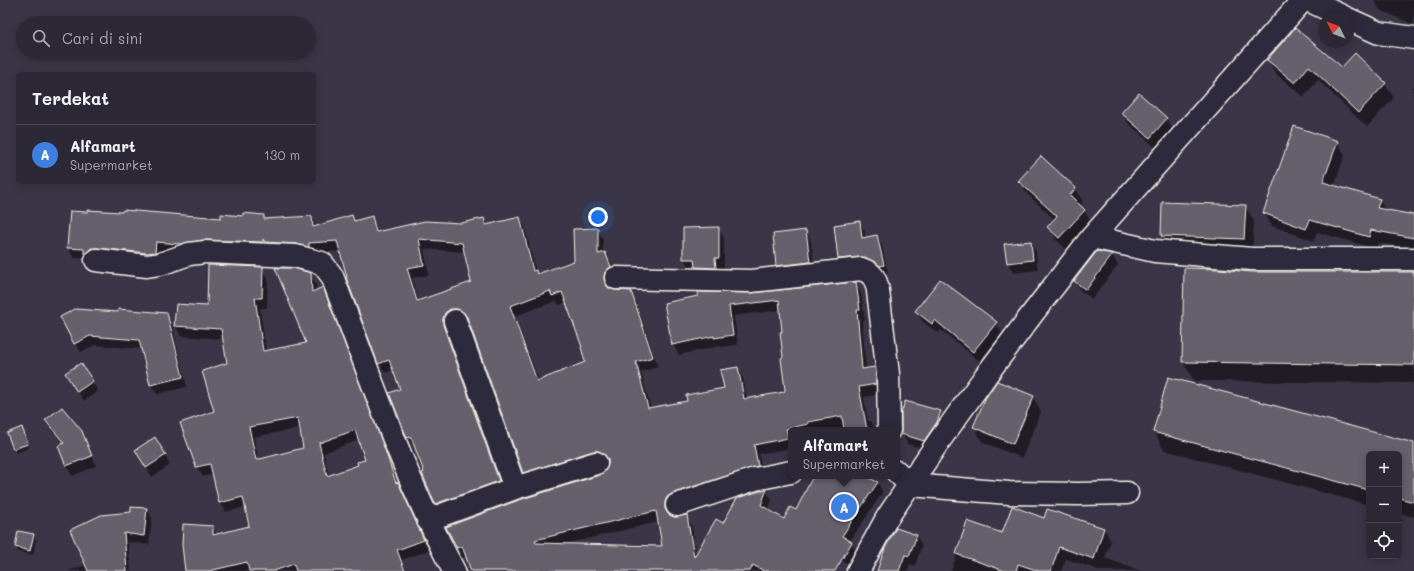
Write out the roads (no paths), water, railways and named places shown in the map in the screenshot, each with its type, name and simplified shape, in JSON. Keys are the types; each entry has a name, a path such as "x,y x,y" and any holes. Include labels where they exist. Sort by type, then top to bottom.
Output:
{"street":[{"path":"858,571 887,518 903,479 987,374 1092,238 1303,0"},
{"path":"1308,0 1334,12"},
{"path":"1354,21 1379,33 1414,38"},
{"path":"1092,238 1155,251 1252,259 1414,259"},
{"path":"96,260 147,266 160,264 189,254 205,252 295,256 322,263 332,276 391,430 428,520 454,571"},
{"path":"616,278 751,281 861,269 866,271 876,280 878,291 888,374 889,427"},
{"path":"456,321 515,488"},
{"path":"428,520 515,488 596,463"},
{"path":"677,506 755,479 788,473"},
{"path":"903,479 1009,493 1127,493"}],"place":[{"name":"Alfamart","path":"844,507"}]}
